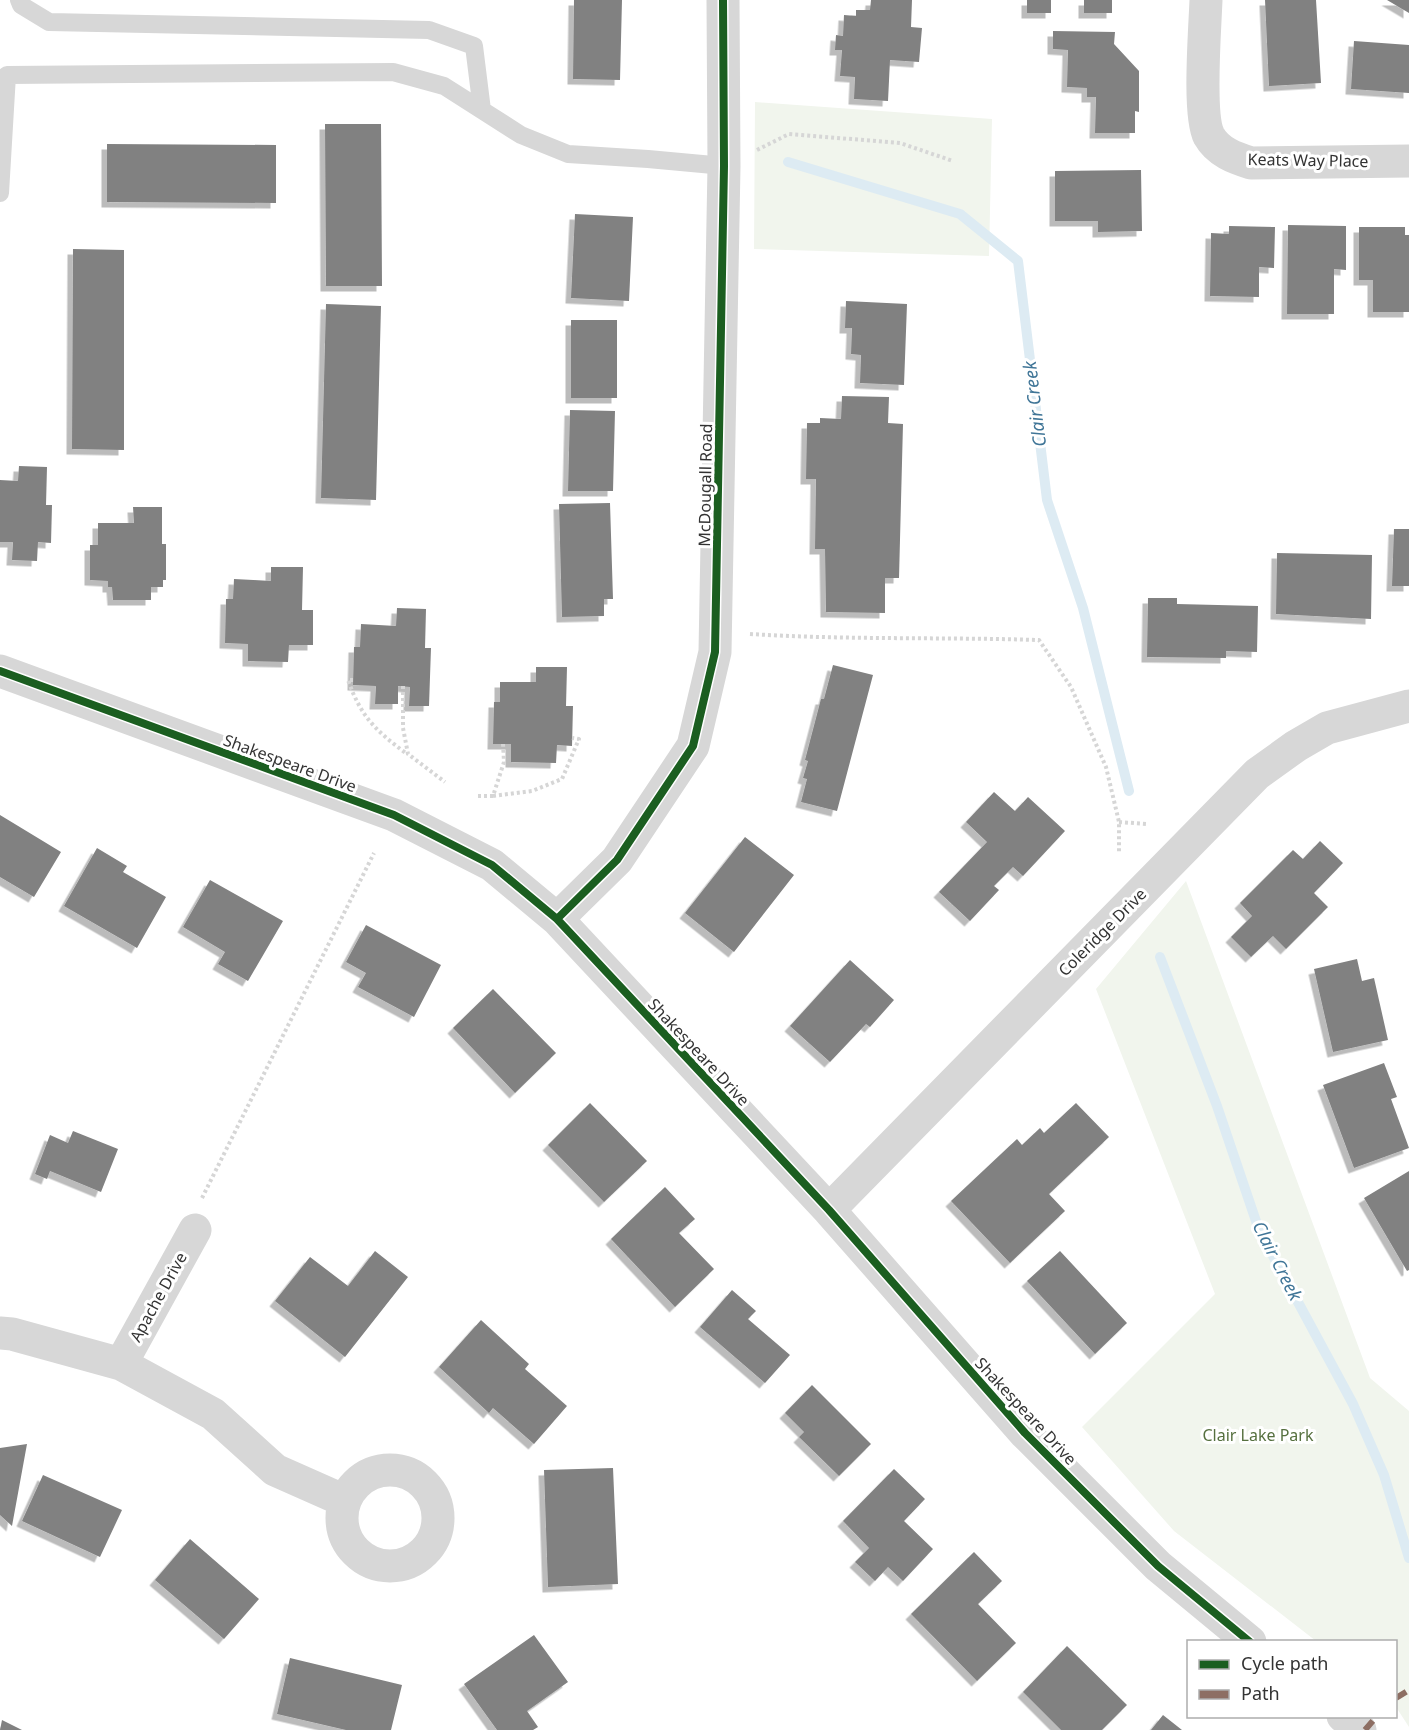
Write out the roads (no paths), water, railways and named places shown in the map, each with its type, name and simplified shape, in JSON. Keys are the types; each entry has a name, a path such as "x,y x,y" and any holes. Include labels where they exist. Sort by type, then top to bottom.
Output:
{"street":[{"name":"McDougall Road","path":"557,919 617,860 693,746 716,652 724,166 723,0"},
{"name":"Keats Way Place","path":"1206,0 1204,116 1210,137 1228,155 1251,163 1409,161"},
{"name":"Shakespeare Drive","path":"0,671 394,815 492,865 557,919 829,1210 1025,1433 1158,1566 1249,1640"},
{"name":"Coleridge Drive","path":"829,1210 1257,774 1296,746 1327,728 1409,706"},
{"name":"Apache Drive","path":"121,1364 195,1230"},
{"path":"0,1333 12,1334 121,1364 213,1413 275,1470 345,1501"},
{"path":"1345,1718 1360,1730"}],"lane":[{"path":"19,0 21,5 49,22 429,30 474,46 482,110"},
{"path":"0,193 7,75 393,72 444,86 521,135 568,154 724,166"}],"waterway":[{"name":"Clair Creek","path":"788,162 960,214 1018,261 1047,500 1083,608 1129,791"},
{"name":"Clair Creek","path":"1160,957 1217,1106 1259,1230 1353,1404 1384,1475 1409,1558"}],"park label":[{"name":"Clair Lake Park","path":"1258,1435"}]}
